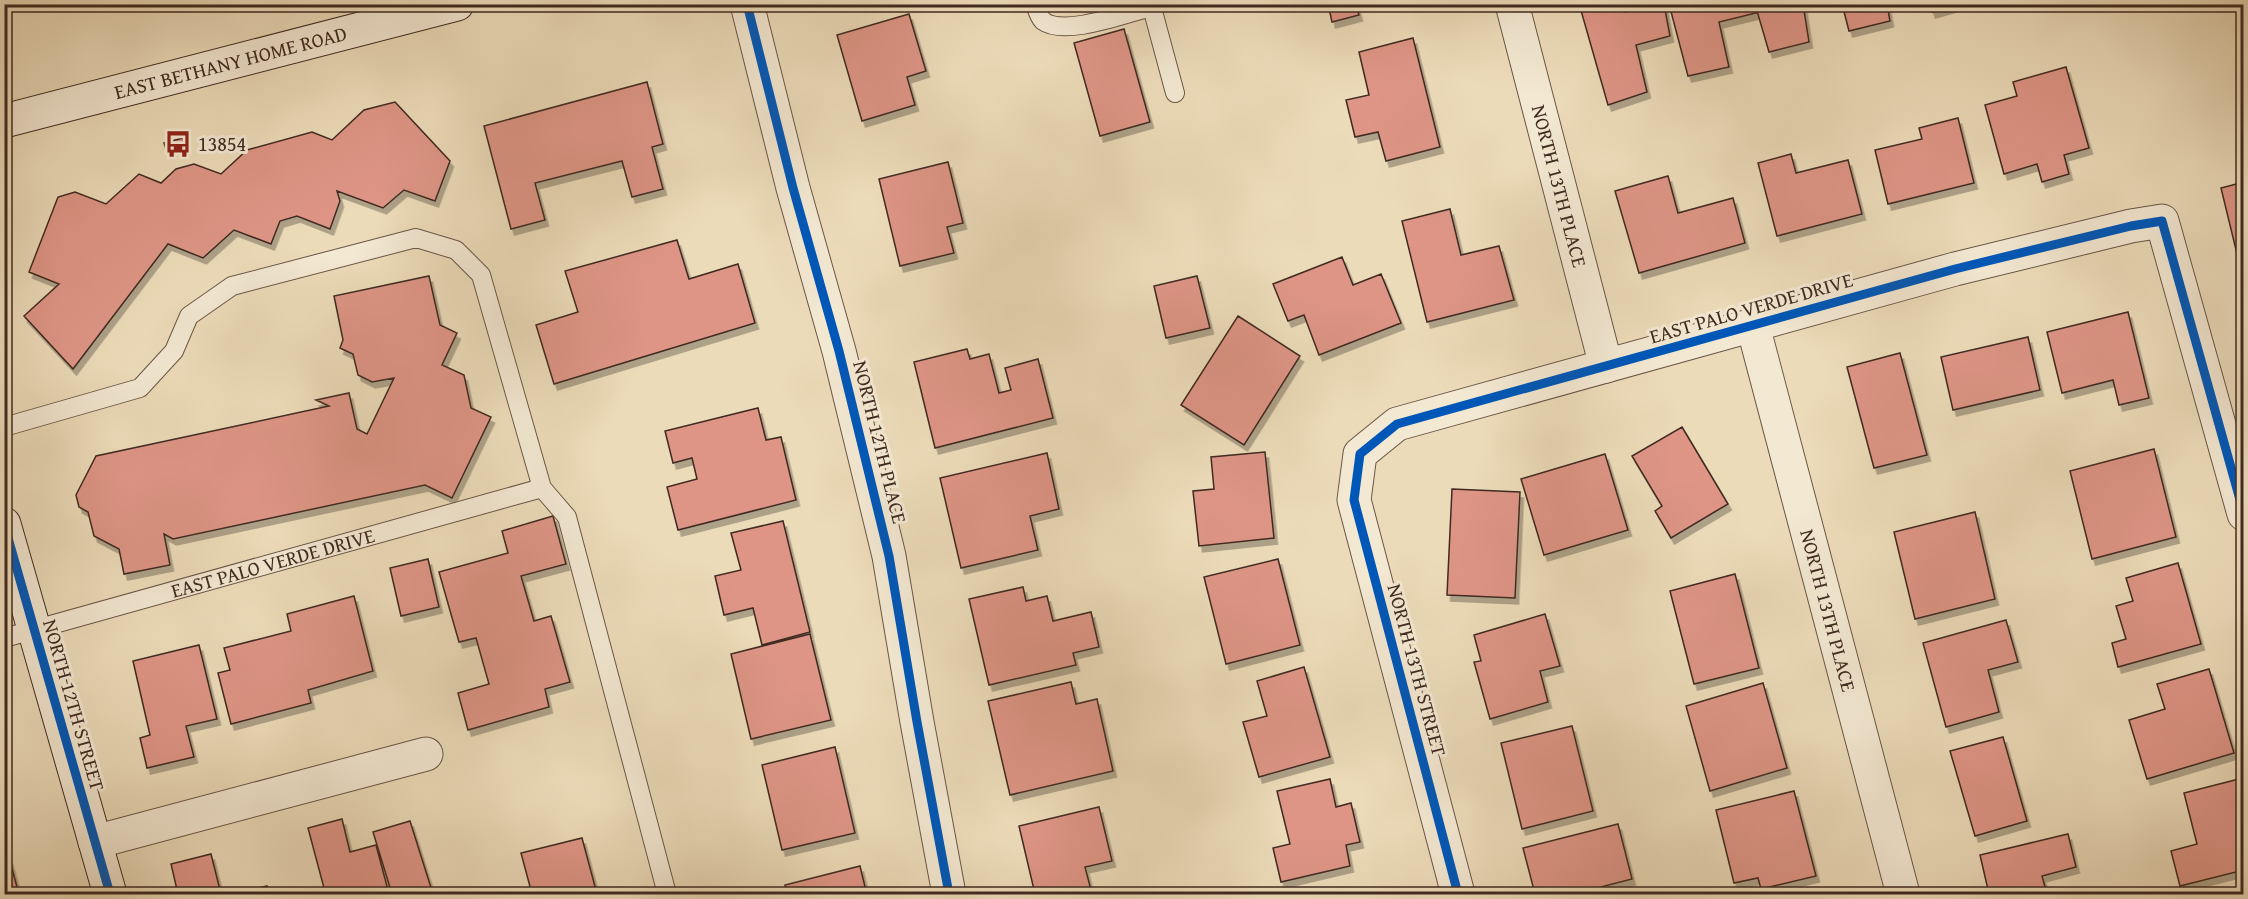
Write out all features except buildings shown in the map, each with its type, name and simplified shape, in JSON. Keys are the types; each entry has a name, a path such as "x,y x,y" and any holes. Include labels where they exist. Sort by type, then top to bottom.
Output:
{"street":[{"name":"EAST BETHANY HOME ROAD","path":"4,122 457,4"},
{"name":"NORTH 12TH PLACE","path":"747,4 792,188 839,351 889,556 916,722 948,894"},
{"name":"NORTH 13TH PLACE","path":"1512,4 1606,366"},
{"name":"EAST PALO VERDE DRIVE","path":"1360,454 1397,424 1955,269 2131,226 2162,221 2244,514"},
{"name":"NORTH 13TH PLACE","path":"1753,326 1903,894"},
{"name":"NORTH 13TH STREET","path":"1360,454 1353,500 1458,894"},
{"name":"NORTH 12TH STREET","path":"4,524 19,634 95,842 110,894"},
{"path":"95,842 426,754"}],"lane":[{"path":"1035,4 1041,20 1054,26 1084,25 1151,6 1175,93"},
{"path":"4,427 140,388 174,351 189,316 232,286 416,238 456,250 481,275 542,488 567,516 666,894"},
{"name":"EAST PALO VERDE DRIVE","path":"19,634 542,488"}],"cycle path":[{"path":"747,4 793,188 839,351 889,556 949,894"},
{"path":"1458,894 1354,500 1360,454 1397,424 1955,269 2131,226 2162,221 2244,514"},
{"path":"4,524 110,894"}],"place":[{"name":"13854","path":"178,144"}]}
